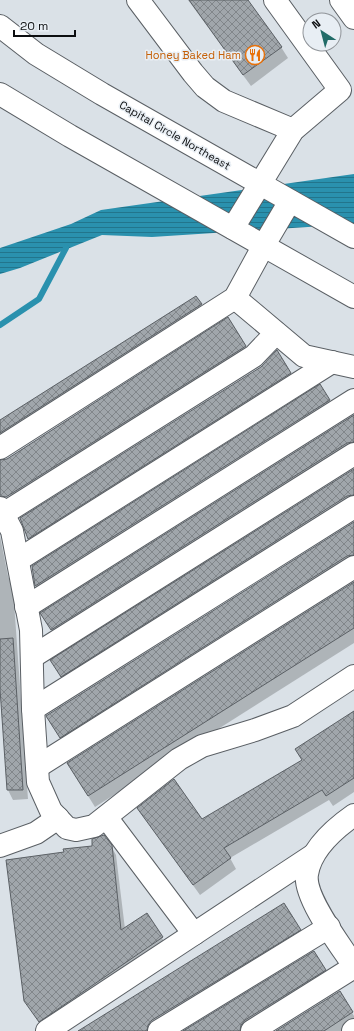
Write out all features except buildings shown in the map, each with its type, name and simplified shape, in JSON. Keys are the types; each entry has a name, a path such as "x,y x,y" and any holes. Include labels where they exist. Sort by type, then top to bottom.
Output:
{"main road":[{"path":"138,0 206,87 224,101 293,130"},
{"path":"233,228 293,130 340,90 275,0"},
{"path":"341,0 354,18"},
{"name":"Capital Circle Northeast","path":"0,26 43,58 109,98 354,237"},
{"path":"0,94 70,136 354,297"},
{"path":"0,448 235,298 290,201"},
{"path":"235,298 304,356 354,367"},
{"path":"276,333 254,356 2,511 12,531 31,630 33,710 38,782 51,811 67,828 76,830 94,826 179,760 202,746 255,730 293,716 354,676"},
{"path":"18,560 332,362"},
{"path":"26,607 354,400"},
{"path":"32,657 354,454"},
{"path":"33,710 354,507"},
{"path":"36,767 354,567"},
{"path":"46,1031 312,856 329,836 354,815"},
{"path":"106,816 194,934"},
{"path":"0,846 36,834 58,818"},
{"path":"252,1031 354,966 315,905 309,889 307,875 312,856"},
{"path":"159,1031 329,927"}],"water":[{"path":"354,174 354,224 152,237 102,235 20,268 0,274 0,248 71,224 101,210"}],"waterway":[{"path":"0,325 39,299 66,248"}],"place":[{"name":"Honey Baked Ham","path":"255,55"}]}
